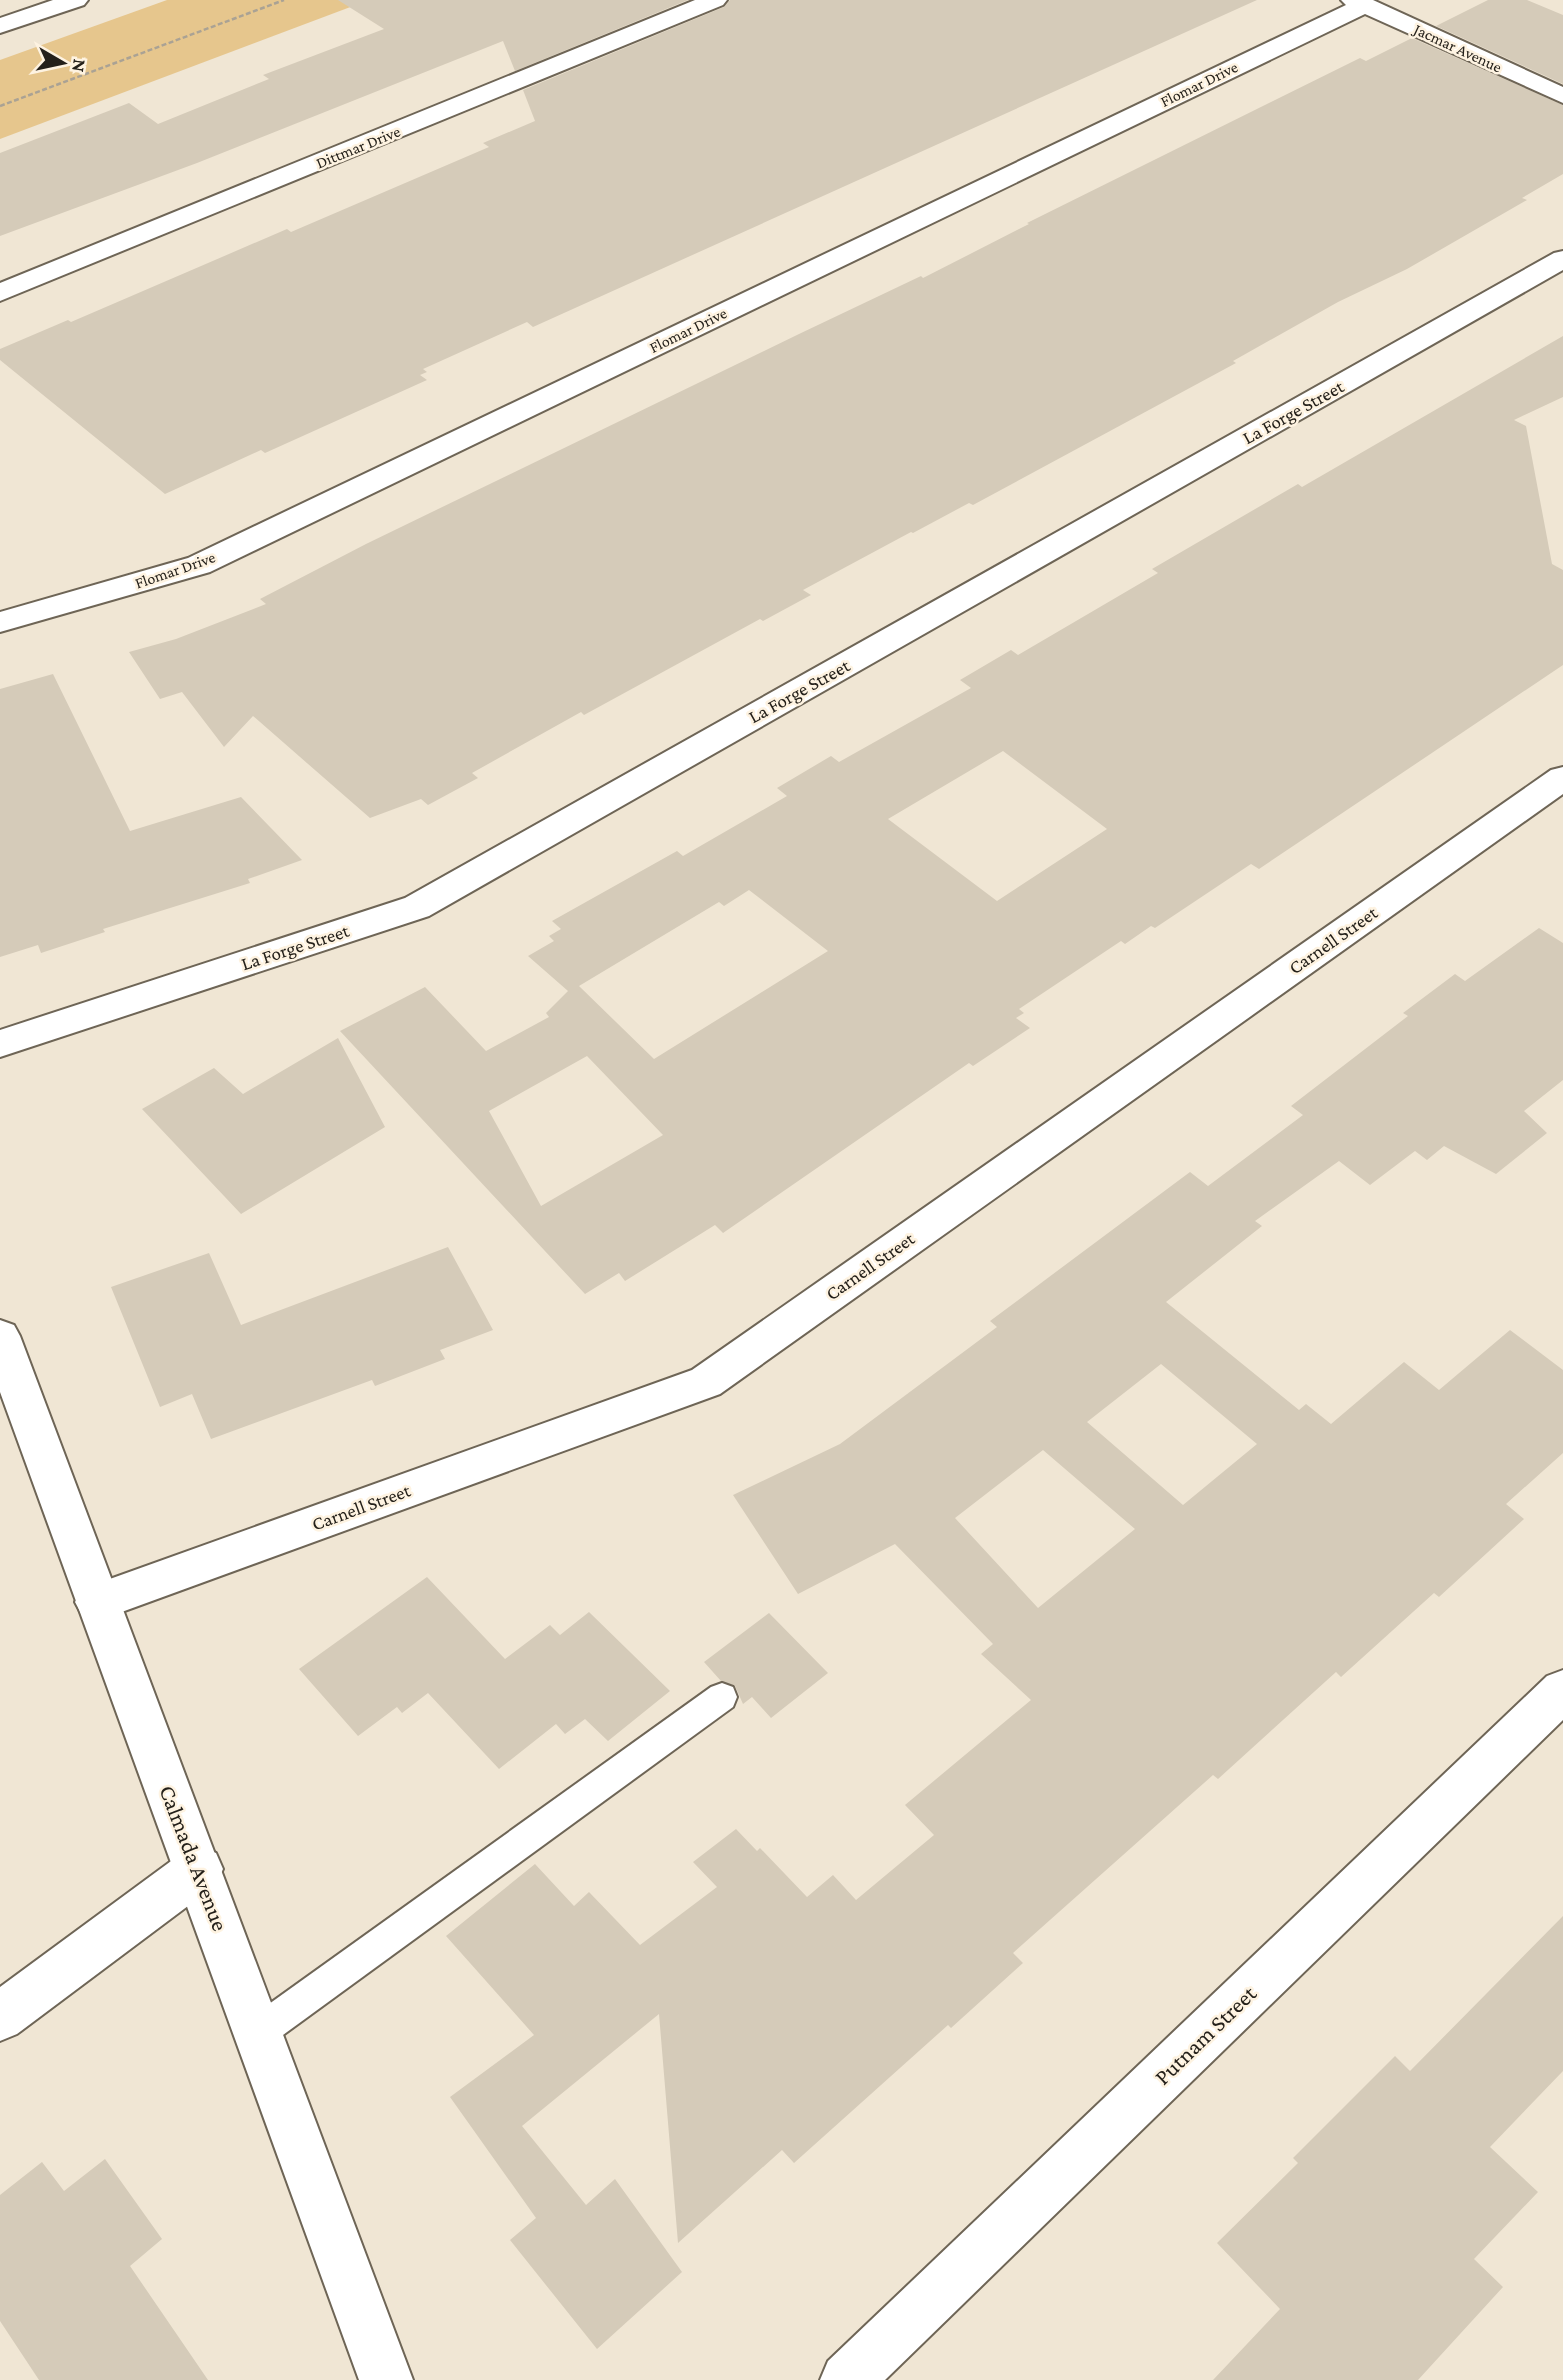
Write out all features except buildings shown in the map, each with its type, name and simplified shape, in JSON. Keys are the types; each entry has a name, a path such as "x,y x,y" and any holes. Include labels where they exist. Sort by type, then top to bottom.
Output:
{"street":[{"path":"0,26 76,0"},
{"name":"Dittmar Drive","path":"0,293 715,0"},
{"name":"Jacmar Avenue","path":"1359,2 1563,96"},
{"name":"Flomar Drive","path":"0,622 199,565 1359,2"},
{"name":"La Forge Street","path":"0,1044 417,907 1563,259"},
{"name":"Carnell Street","path":"97,1602 706,1382 1563,778"},
{"name":"Calmada Avenue","path":"0,1336 97,1602 260,2031 386,2380"},
{"name":"Putnam Street","path":"847,2380 1563,1690"},
{"path":"0,2017 199,1869"}],"lane":[{"path":"260,2031 722,1697"}],"path":[{"path":"0,106 284,0"}],"shaded area":[{"path":"167,0 369,0 0,139 0,60"}]}
